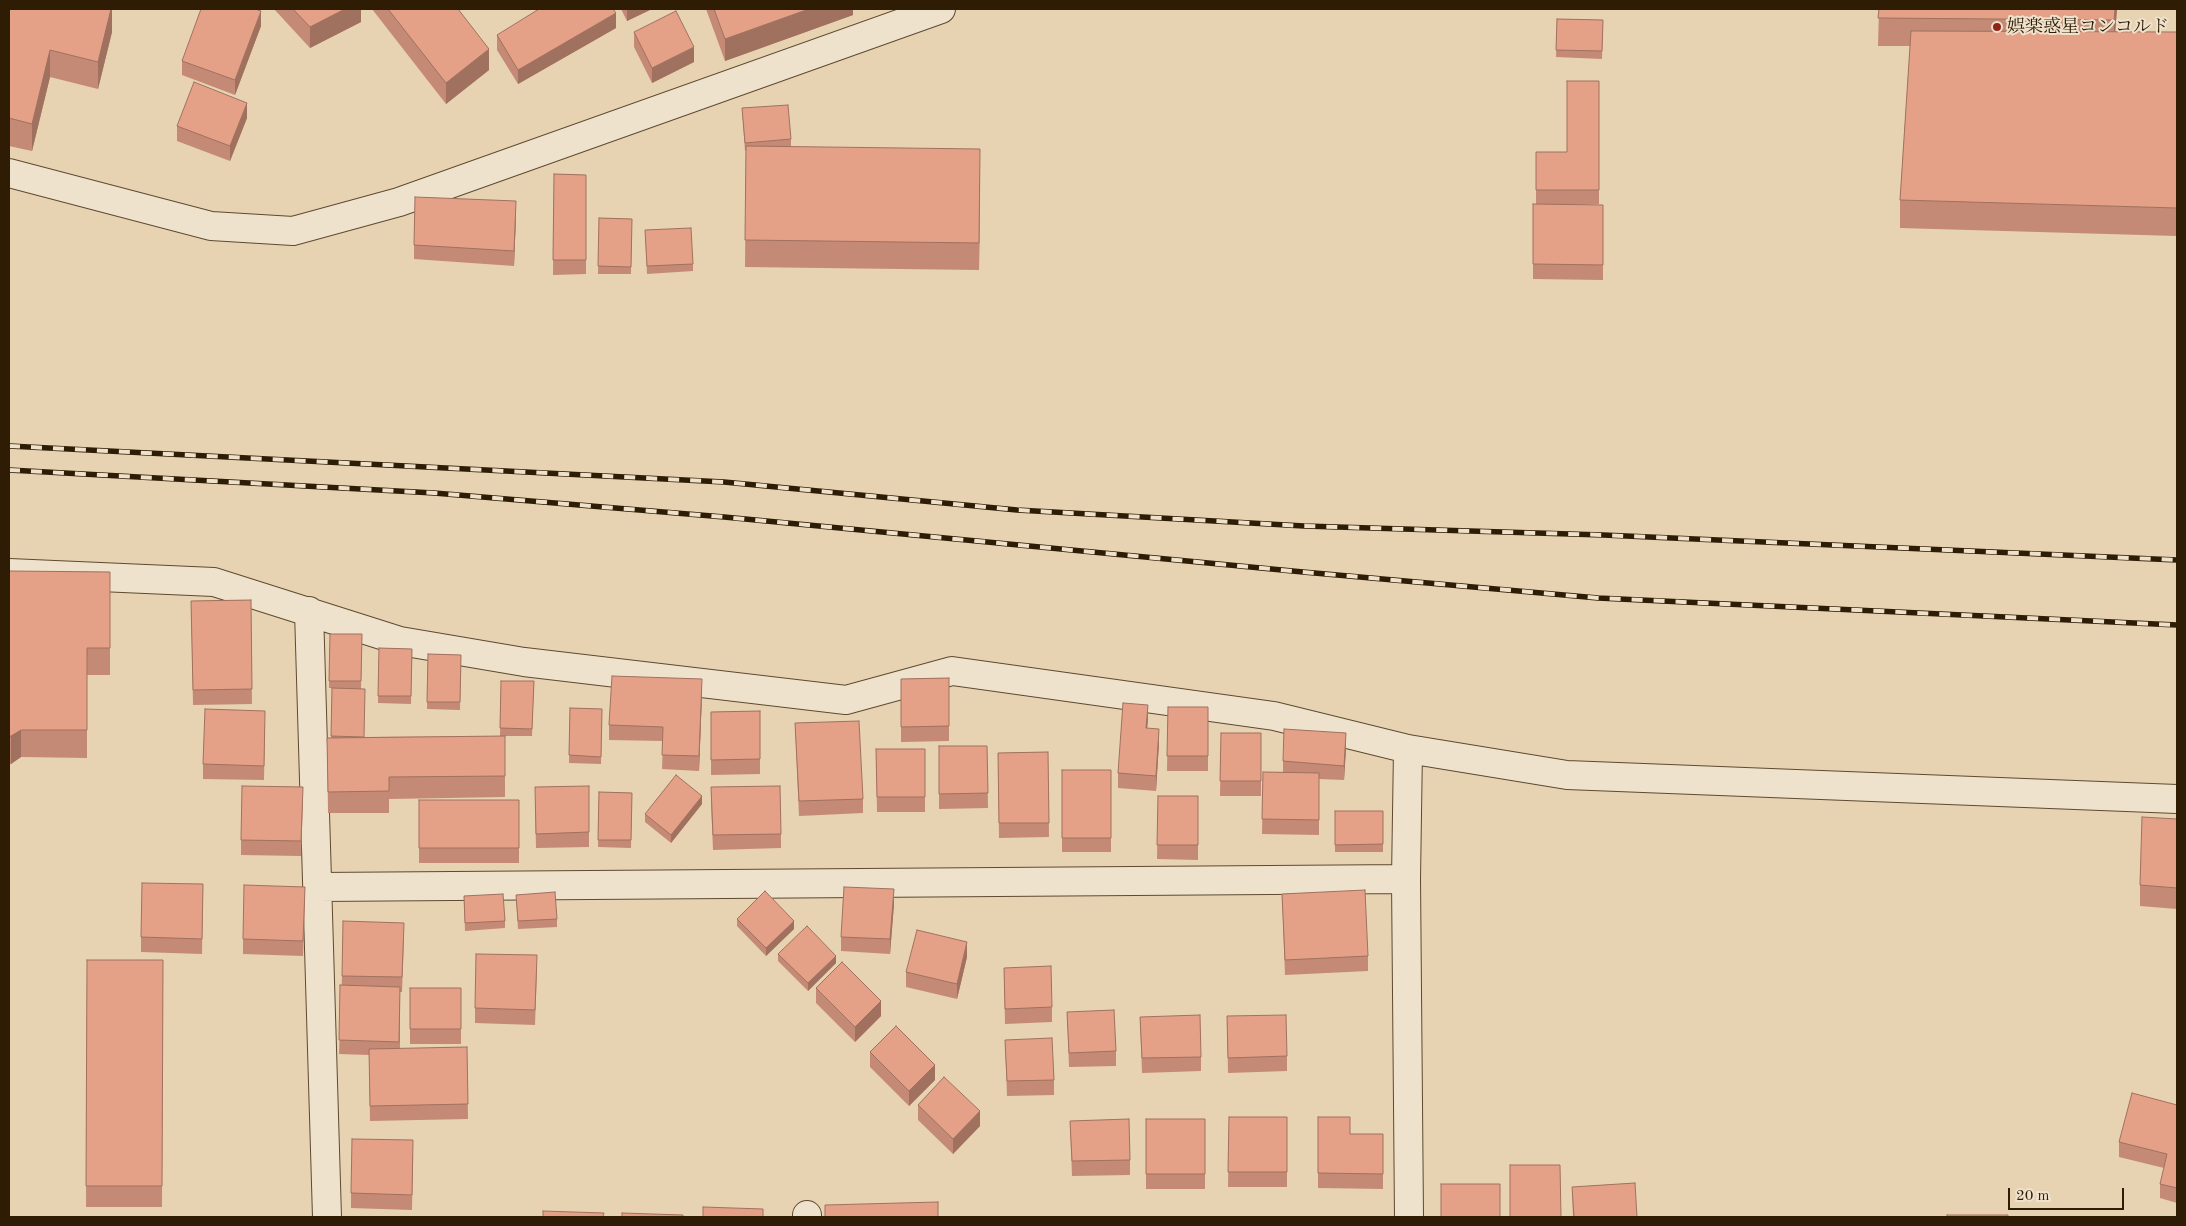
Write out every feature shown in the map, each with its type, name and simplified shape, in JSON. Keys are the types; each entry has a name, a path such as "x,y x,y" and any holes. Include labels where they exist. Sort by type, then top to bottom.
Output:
{"street":[{"path":"9,173 211,226 293,231 399,202 941,9"},
{"path":"9,573 214,582 400,641 524,662 846,700 952,671 1274,716 1408,749 1567,775 2177,799"},
{"path":"309,611 327,1217"},
{"path":"1408,749 1406,879 1409,1217"},
{"path":"318,887 1406,879"}],"building":[{"path":"9,9 111,9 98,62 50,50 32,124 9,118"},
{"path":"201,9 255,9 261,11 235,80 182,61"},
{"path":"293,9 345,9 310,27"},
{"path":"388,9 458,9 489,49 446,83"},
{"path":"539,9 613,9 616,13 518,70 497,35"},
{"path":"714,9 809,9 725,39"},
{"path":"1879,9 2115,9 2114,20 1878,18"},
{"path":"676,11 694,47 652,68 634,32"},
{"path":"1557,19 1603,20 1602,51 1556,50"},
{"path":"1911,31 2177,32 2177,208 1900,200"},
{"path":"1567,81 1599,81 1599,190 1536,190 1536,152 1567,152"},
{"path":"194,82 247,103 230,146 177,126"},
{"path":"788,105 791,139 745,143 742,108"},
{"path":"746,146 980,149 979,243 745,240"},
{"path":"554,174 586,175 586,260 553,260"},
{"path":"415,197 516,201 514,251 414,245"},
{"path":"1533,204 1603,205 1603,265 1533,264"},
{"path":"599,218 632,219 631,267 598,266"},
{"path":"691,228 693,264 647,266 645,230"},
{"path":"9,571 110,572 110,648 87,648 87,730 21,730 9,737"},
{"path":"251,600 252,689 193,690 191,601"},
{"path":"330,634 362,634 361,681 329,681"},
{"path":"379,648 412,649 411,696 378,696"},
{"path":"428,654 461,655 460,702 427,702"},
{"path":"612,676 702,679 699,756 662,755 663,727 609,725"},
{"path":"949,678 949,726 901,727 901,679"},
{"path":"501,681 534,681 532,729 500,728"},
{"path":"332,688 365,689 364,737 331,736"},
{"path":"1123,703 1148,705 1146,728 1159,729 1156,776 1118,773"},
{"path":"1168,707 1208,707 1208,756 1167,756"},
{"path":"570,708 602,709 601,757 569,755"},
{"path":"205,709 265,711 264,766 203,764"},
{"path":"760,711 760,759 711,760 711,712"},
{"path":"859,721 863,799 799,801 795,723"},
{"path":"1284,729 1346,733 1344,766 1283,761"},
{"path":"1221,733 1261,733 1261,781 1220,781"},
{"path":"505,736 505,776 389,777 389,791 328,792 327,738"},
{"path":"939,746 987,746 988,793 939,794"},
{"path":"876,749 925,749 925,797 877,797"},
{"path":"1048,752 1049,823 999,823 998,753"},
{"path":"1062,770 1111,770 1111,838 1062,838"},
{"path":"1263,772 1319,773 1319,820 1262,819"},
{"path":"676,775 702,796 671,835 645,814"},
{"path":"242,786 303,787 301,841 241,840"},
{"path":"589,786 589,832 536,834 535,787"},
{"path":"780,786 781,834 713,835 711,787"},
{"path":"599,792 632,793 631,840 598,840"},
{"path":"1158,796 1198,796 1198,845 1157,845"},
{"path":"419,800 519,800 519,848 419,848"},
{"path":"1335,811 1383,811 1383,844 1335,845"},
{"path":"2142,817 2177,819 2177,888 2140,885"},
{"path":"142,883 203,884 202,939 141,937"},
{"path":"244,885 305,887 303,941 243,939"},
{"path":"844,887 894,889 890,939 841,937"},
{"path":"1365,890 1368,956 1285,960 1282,894"},
{"path":"765,891 794,921 766,948 737,919"},
{"path":"555,892 557,919 518,921 516,895"},
{"path":"503,894 505,921 465,923 464,896"},
{"path":"343,921 404,923 402,977 342,976"},
{"path":"807,926 836,956 808,983 778,954"},
{"path":"917,930 967,942 957,984 906,972"},
{"path":"476,954 537,955 535,1010 475,1008"},
{"path":"87,960 163,960 162,1186 86,1186"},
{"path":"842,962 881,1001 855,1027 816,988"},
{"path":"1051,966 1052,1007 1005,1009 1004,968"},
{"path":"340,985 400,987 399,1042 339,1040"},
{"path":"410,988 461,988 461,1029 410,1029"},
{"path":"1114,1010 1116,1051 1069,1053 1067,1012"},
{"path":"1200,1015 1201,1057 1142,1058 1140,1017"},
{"path":"1286,1015 1287,1056 1228,1058 1227,1016"},
{"path":"896,1026 935,1065 909,1091 870,1052"},
{"path":"1052,1038 1054,1080 1007,1081 1005,1040"},
{"path":"467,1047 468,1104 370,1106 369,1049"},
{"path":"944,1077 980,1111 953,1139 918,1105"},
{"path":"2132,1093 2177,1105 2177,1188 2160,1184 2167,1154 2119,1142"},
{"path":"1229,1117 1287,1117 1287,1172 1228,1172"},
{"path":"1318,1117 1350,1117 1350,1134 1383,1134 1383,1174 1318,1173"},
{"path":"1129,1119 1130,1160 1072,1161 1070,1121"},
{"path":"1146,1119 1205,1119 1205,1174 1146,1174"},
{"path":"352,1139 413,1140 412,1195 351,1193"},
{"path":"1510,1165 1560,1165 1561,1217 1510,1217"},
{"path":"1635,1183 1637,1217 1574,1217 1572,1187"},
{"path":"1441,1184 1500,1184 1500,1217 1441,1217"},
{"path":"938,1202 938,1217 825,1217 825,1205"},
{"path":"703,1207 763,1209 763,1217 703,1217"},
{"path":"543,1211 604,1213 603,1217 543,1217"},
{"path":"622,1213 683,1215 683,1217 622,1217"},
{"path":"1947,1215 2008,1215 2008,1217 1947,1217"}],"railway":[{"path":"9,446 724,482 1017,510 1304,526 1603,535 2177,560"},
{"path":"9,470 434,493 724,517 1598,598 2177,625"}],"place":[{"name":"娯楽惑星コンコルド","path":"1997,27"}]}
